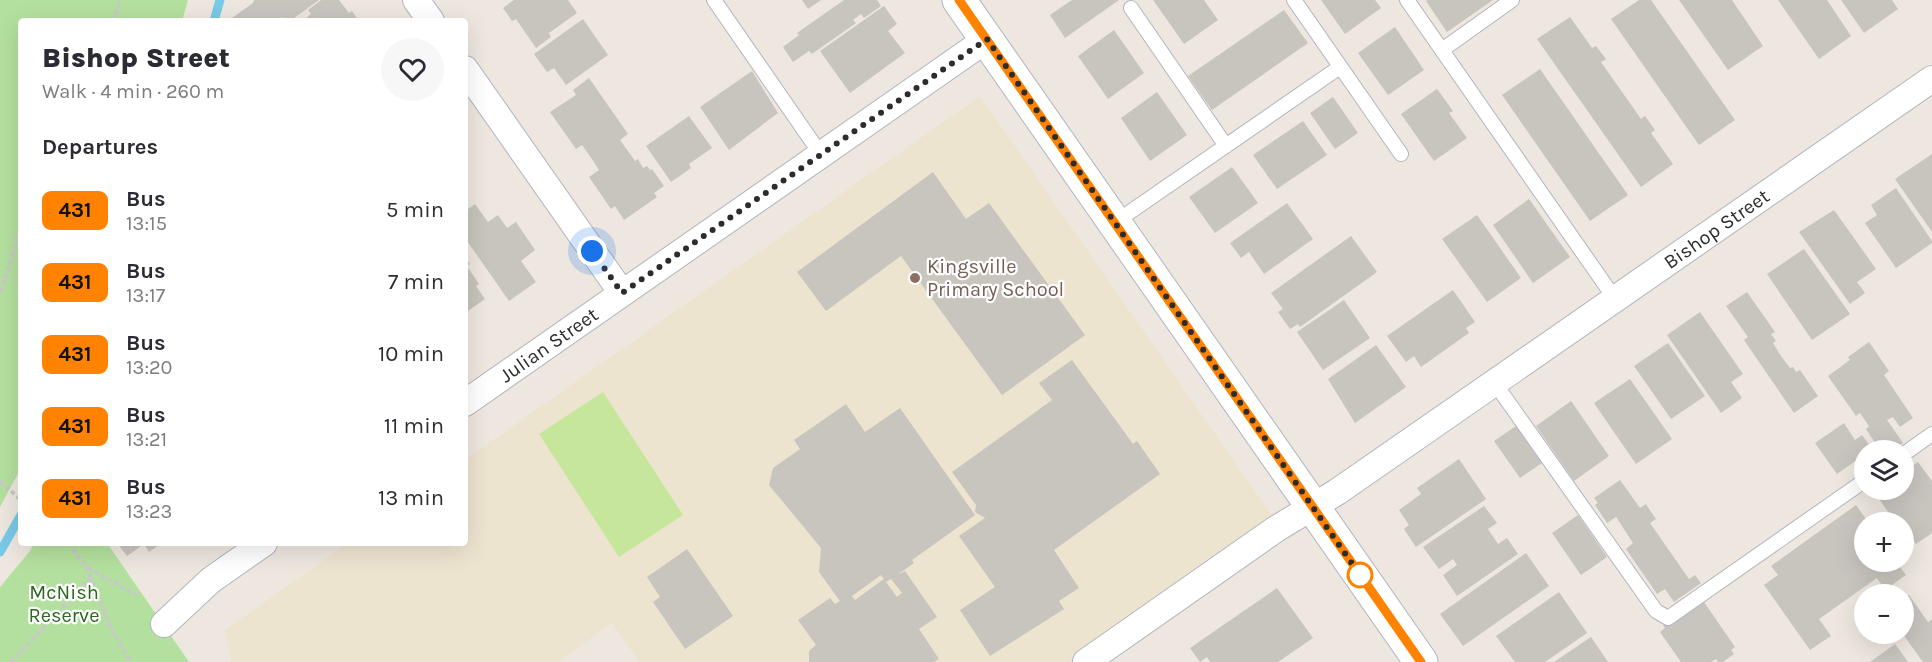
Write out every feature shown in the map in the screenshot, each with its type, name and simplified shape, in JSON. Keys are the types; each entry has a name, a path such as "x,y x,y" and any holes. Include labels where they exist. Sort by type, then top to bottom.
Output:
{"main road":[{"path":"959,0 1421,662"}],"street":[{"path":"416,0 429,18"},
{"name":"Julian Street","path":"468,401 987,39"},
{"path":"468,73 622,293"},
{"name":"Bishop Street","path":"1086,662 1276,529 1336,492 1932,79"},
{"path":"164,624 211,580 260,546"}],"lane":[{"path":"714,0 822,156"},
{"path":"1294,0 1401,153"},
{"path":"1407,0 1616,299"},
{"path":"1442,50 1512,0"},
{"path":"1131,8 1226,146"},
{"path":"1114,223 1340,67"},
{"path":"1494,382 1656,611 1668,618 1854,488"},
{"path":"1914,447 1932,434"}],"path":[{"path":"113,18 122,0"},
{"path":"0,292 18,237"},
{"path":"0,481 18,497"},
{"path":"71,546 87,568 112,631 131,662"},
{"path":"87,568 136,595"},
{"path":"11,662 92,578"}],"shaded area":[{"name":"Kingsville Primary School","path":"980,96 1273,517 1068,662 639,662 612,623 559,662 231,662 225,630 344,546 468,546 468,458"}],"green space":[{"path":"0,0 188,0 183,18 18,18 18,474 0,507"},
{"path":"603,392 683,515 619,557 539,434"},
{"name":"McNish Reserve","path":"32,546 109,546 189,662 0,662 0,587"}],"building":[{"path":"254,0 319,0 294,18 232,18"},
{"path":"321,0 339,0 349,13 352,11 357,18 306,18 311,14 308,10"},
{"path":"514,0 568,0 577,13 549,33 551,37 536,48 516,19 512,21 503,8"},
{"path":"802,0 821,0 808,9"},
{"path":"844,0 877,0 881,6 864,18 861,14 853,20 856,23 812,54 809,51 793,62 783,47 799,35 797,33"},
{"path":"1072,0 1119,0 1065,38 1050,15"},
{"path":"1153,0 1204,0 1218,20 1184,44"},
{"path":"1321,0 1375,0 1381,8 1345,34"},
{"path":"1493,0 1447,32 1426,1"},
{"path":"1639,0 1651,0 1735,120 1699,145 1611,19"},
{"path":"1679,0 1732,0 1763,46 1728,70"},
{"path":"1778,0 1827,0 1851,36 1819,59"},
{"path":"1841,0 1892,0 1898,9 1864,33"},
{"path":"884,6 897,24 888,31 905,53 850,93 820,51"},
{"path":"1284,10 1308,43 1212,110 1188,76"},
{"path":"1570,17 1592,48 1596,46 1606,59 1601,62 1641,119 1645,116 1655,130 1651,133 1673,164 1641,187 1537,39"},
{"path":"583,19 608,55 566,85 554,68 547,72 534,54"},
{"path":"1395,27 1424,70 1388,95 1358,53"},
{"path":"1114,30 1144,73 1108,99 1078,56"},
{"path":"1540,69 1628,195 1590,221 1502,95"},
{"path":"752,71 778,113 729,150 700,107"},
{"path":"589,78 628,134 620,140 635,161 638,159 643,168 647,166 650,170 652,169 664,186 654,193 657,197 624,220 615,206 611,209 589,177 599,170 592,159 582,145 576,149 550,112 576,95 573,90"},
{"path":"1437,89 1453,111 1449,113 1467,138 1434,161 1401,114"},
{"path":"1157,92 1187,135 1150,161 1121,118"},
{"path":"1333,97 1358,133 1335,149 1310,113"},
{"path":"689,116 712,148 689,164 691,168 671,182 646,146"},
{"path":"1303,121 1327,155 1277,189 1253,155"},
{"path":"1932,154 1932,232 1895,179"},
{"path":"1232,167 1258,203 1215,233 1189,197"},
{"path":"933,172 966,219 989,203 1085,335 1002,395 901,256 826,311 797,272"},
{"path":"1896,188 1932,243 1896,268 1865,223 1877,215 1871,205"},
{"path":"1529,199 1570,257 1533,283 1493,225"},
{"path":"1287,203 1313,239 1264,274 1249,252 1241,258 1230,243"},
{"path":"475,204 488,222 498,215 507,228 516,222 535,250 521,261 536,282 509,301 468,242 468,209"},
{"path":"1834,210 1876,269 1857,282 1865,293 1850,304 1799,232"},
{"path":"1477,215 1521,278 1487,302 1442,239"},
{"path":"1351,236 1377,272 1300,327 1298,324 1290,329 1278,312 1283,309 1271,293"},
{"path":"1804,249 1850,314 1812,340 1767,274"},
{"path":"468,268 479,284 476,286 485,299 468,311"},
{"path":"1453,290 1475,322 1466,328 1469,333 1421,367 1414,356 1406,362 1387,336"},
{"path":"1747,292 1775,332 1771,334 1776,341 1773,343 1781,356 1790,368 1793,367 1796,372 1800,370 1818,396 1794,413 1744,340 1748,337 1726,306"},
{"path":"1344,300 1370,338 1323,370 1297,332"},
{"path":"1700,312 1743,374 1731,382 1742,398 1721,413 1667,335"},
{"path":"1869,342 1889,371 1884,375 1913,418 1900,427 1893,417 1887,420 1901,440 1873,440 1866,429 1869,426 1860,413 1856,416 1828,376 1850,360 1848,357"},
{"path":"1668,343 1705,396 1671,419 1634,366"},
{"path":"1376,345 1406,387 1355,423 1328,379"},
{"path":"1072,360 1133,444 1137,441 1160,474 1054,550 1079,588 1059,601 1064,609 990,656 960,610 995,587 959,536 985,518 975,512 976,505 952,472 1052,400 1039,383"},
{"path":"1630,379 1672,439 1636,464 1594,403"},
{"path":"1571,401 1609,456 1574,481 1536,426"},
{"path":"846,404 865,432 900,408 975,515 912,560 914,563 897,575 905,571 937,617 919,629 939,659 934,662 809,662 809,651 816,645 798,620 830,598 835,604 840,601 819,572 821,548 769,485 773,468 800,449 794,440","holes":["881,575 884,579 855,600 852,596","891,579 902,593 897,597 886,582"]},
{"path":"1844,423 1855,440 1854,462 1837,474 1815,443"},
{"path":"1516,426 1542,463 1520,478 1494,441"},
{"path":"1862,435 1866,440 1855,440"},
{"path":"1459,459 1486,499 1416,547 1404,529 1409,525 1399,510 1421,494 1417,488"},
{"path":"1918,462 1932,481 1932,533 1916,544 1914,541 1914,512 1888,512 1880,500 1914,500 1914,465"},
{"path":"1620,480 1640,508 1646,504 1656,519 1650,523 1689,579 1695,575 1701,583 1674,602 1665,589 1657,594 1626,549 1633,543 1616,517 1607,523 1595,505 1598,503 1594,498"},
{"path":"1856,505 1861,512 1854,512 1854,572 1904,572 1906,575 1893,584 1881,584 1877,578 1869,584 1854,584 1854,594 1819,619 1831,636 1810,650 1764,585 1778,575 1771,566"},
{"path":"1484,506 1497,523 1488,529 1498,544 1507,538 1518,554 1457,596 1443,575 1457,565 1453,559 1439,569 1423,547"},
{"path":"1578,515 1607,557 1581,575 1552,533"},
{"path":"119,546 141,546 127,556"},
{"path":"145,546 158,546 149,552"},
{"path":"687,549 733,616 685,649 653,602 660,597 647,577"},
{"path":"1526,553 1549,586 1463,646 1440,614"},
{"path":"1277,588 1313,638 1278,662 1210,662 1207,657 1200,662 1190,648"},
{"path":"1559,592 1587,633 1545,662 1515,662 1496,636"},
{"path":"1697,602 1699,605 1704,602 1735,647 1731,650 1734,654 1723,662 1718,662 1716,659 1711,662 1681,662 1660,632 1665,628 1663,626"},
{"path":"1914,602 1928,622 1932,619 1932,662 1923,662 1910,644 1914,644"},
{"path":"1591,637 1608,662 1554,662"},
{"path":"1895,644 1908,662 1870,662"}],"waterway":[{"path":"215,18 220,0"},
{"path":"0,552 18,520"}],"bus line":[{"name":"431","path":"959,0 1421,662"}],"place":[{"name":"Kingsville Primary School","path":"915,278"}],"route":[{"path":"592,251 622,293 987,39 1360,575"}]}
